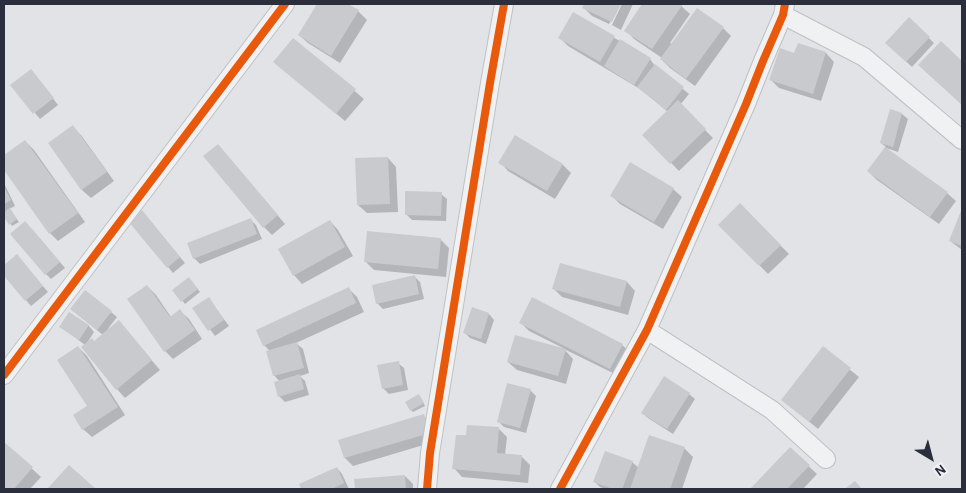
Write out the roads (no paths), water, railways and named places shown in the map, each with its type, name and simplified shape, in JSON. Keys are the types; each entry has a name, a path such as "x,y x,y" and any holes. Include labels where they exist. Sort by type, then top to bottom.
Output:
{"street":[{"path":"4,375 285,4"},
{"path":"427,489 432,444 504,4"},
{"path":"560,489 648,330 742,114 784,9 864,57 962,140"},
{"path":"648,330 772,410 826,459"}]}
